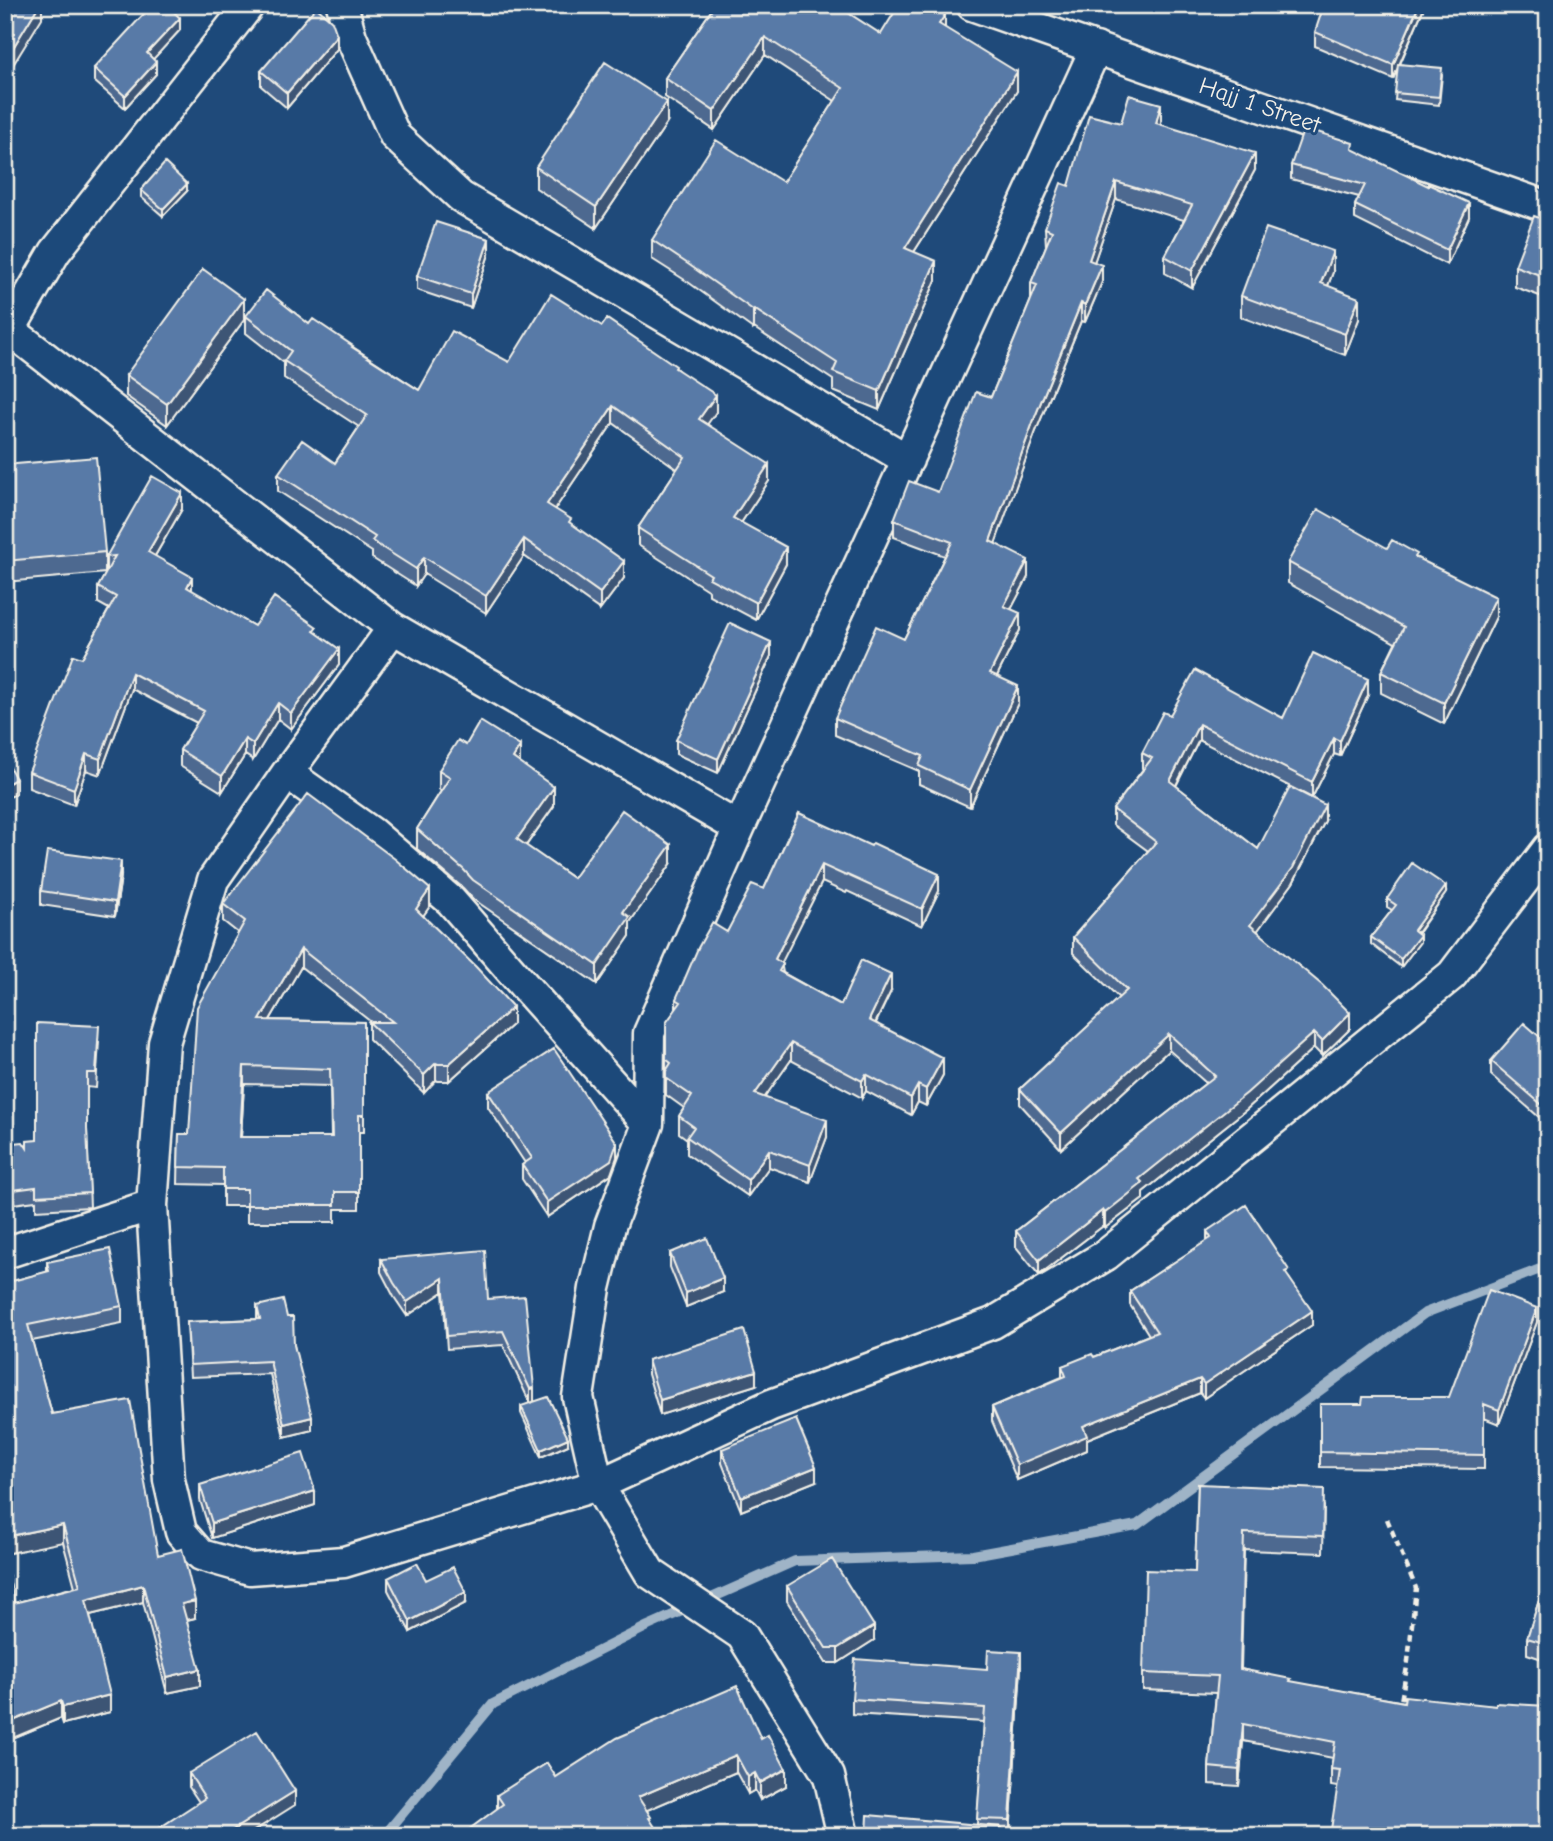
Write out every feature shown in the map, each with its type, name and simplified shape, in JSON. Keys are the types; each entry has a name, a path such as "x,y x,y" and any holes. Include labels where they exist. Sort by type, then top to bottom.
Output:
{"street":[{"path":"249,5 55,252 8,334 393,628 739,828"},
{"path":"342,5 351,37 396,136 461,197 908,460"},
{"name":"Hajj 1 Street","path":"972,5 1548,207"},
{"path":"843,1836 829,1776 742,1635 650,1573 598,1485 578,1397 595,1287 610,1226 648,1124 649,1033 739,828 1096,48"},
{"path":"393,628 286,773 213,880 164,1043 152,1205 169,1479 181,1532 201,1555 250,1569 344,1562 598,1485 771,1405 993,1323 1106,1255 1452,975 1548,849"},
{"path":"286,773 372,833 451,901 648,1124"},
{"path":"5,1254 152,1205"}],"path":[{"path":"1387,1519 1416,1588 1399,1715"}],"building":[{"path":"5,5 39,5 5,61"},
{"path":"152,5 167,5 180,18 147,53 156,62 125,96 94,68"},
{"path":"715,5 836,5 881,34 899,5 930,5 945,15 939,24 1017,72 905,248 936,261 879,391 833,372 837,363 753,310 652,240 716,140 783,182 843,88 765,37 714,111 665,78"},
{"path":"1324,5 1419,5 1393,65 1315,32"},
{"path":"316,7 332,21 337,35 287,93 261,71"},
{"path":"605,62 667,102 596,207 536,167"},
{"path":"1398,64 1442,68 1439,97 1395,93"},
{"path":"1129,95 1161,104 1156,123 1255,153 1192,271 1165,256 1192,205 1116,182 1089,260 1102,265 1085,305 1081,303 1036,414 990,541 1028,560 1004,606 1020,613 990,673 1018,686 970,790 919,766 923,756 835,718 876,626 904,639 952,542 894,520 909,481 938,492 976,392 991,397 1037,285 1031,283 1052,231 1045,228 1061,183 1069,186 1089,115 1121,123"},
{"path":"1304,128 1353,143 1352,149 1469,203 1447,250 1355,205 1365,185 1291,165"},
{"path":"165,163 187,184 163,209 141,190"},
{"path":"1534,216 1548,221 1548,278 1515,266"},
{"path":"436,222 489,239 471,294 417,276"},
{"path":"1266,228 1333,251 1321,283 1359,298 1345,334 1241,296"},
{"path":"203,269 244,299 167,404 126,375"},
{"path":"266,290 309,324 313,319 419,390 452,331 509,362 551,294 602,326 607,319 716,395 699,419 769,464 733,518 786,547 756,603 709,578 711,575 638,528 685,457 613,406 547,504 571,519 569,522 624,561 600,593 524,539 486,596 424,557 416,569 372,541 375,537 278,474 302,440 335,463 367,415 284,361 291,351 246,316"},
{"path":"96,457 105,552 5,561 5,465"},
{"path":"152,476 182,493 148,552 192,577 187,587 254,626 274,597 317,627 314,631 339,649 291,713 278,703 253,744 245,739 222,776 180,750 204,711 132,673 100,759 86,754 74,789 29,772 73,655 82,658 116,597 98,587 115,556 106,557"},
{"path":"1318,509 1387,548 1392,540 1417,554 1415,557 1496,597 1444,703 1381,672 1404,627 1288,562"},
{"path":"730,623 771,642 718,759 676,740"},
{"path":"1313,653 1368,679 1340,741 1334,738 1312,782 1199,724 1170,781 1258,849 1290,787 1325,805 1293,868 1250,925 1322,985 1350,1013 1322,1041 1314,1033 1247,1093 1139,1179 1143,1183 1105,1213 1103,1210 1039,1260 1016,1231 1215,1076 1169,1034 1061,1133 1020,1089 1127,990 1073,937 1156,842 1113,809 1152,758 1142,753 1163,712 1170,715 1195,670 1283,718"},
{"path":"480,721 520,746 513,758 554,787 517,839 573,878 622,810 671,845 623,912 630,917 597,965 473,880 417,829 450,777 439,770 458,740 466,745"},
{"path":"5,758 16,779 5,785"},
{"path":"308,794 395,859 430,889 416,909 513,1007 449,1064 436,1063 424,1075 369,1022 393,1022 301,949 260,1020 364,1022 364,1115 359,1115 359,1192 335,1192 335,1205 247,1205 247,1189 223,1189 223,1168 178,1167 179,1134 189,1134 197,1007 245,921 223,904","holes":["244,1066 330,1069 332,1137 240,1137"]},
{"path":"799,813 939,874 922,909 822,865 775,959 783,964 779,971 841,1005 861,960 891,974 869,1020 943,1058 926,1089 918,1085 911,1098 866,1074 862,1081 791,1043 755,1094 827,1120 810,1165 769,1150 748,1180 687,1137 694,1127 679,1116 692,1096 666,1078 666,1071 671,1063 666,1059 666,1023 681,1002 676,999 712,923 727,932 752,884 764,889"},
{"path":"47,851 121,861 115,902 41,891"},
{"path":"1412,863 1446,886 1414,930 1420,935 1401,959 1371,937 1396,905 1387,899"},
{"path":"37,1023 99,1026 96,1073 87,1073 90,1193 36,1196 36,1187 5,1191 5,1144 23,1142 27,1148 27,1141 37,1140"},
{"path":"1524,1023 1548,1044 1548,1110 1491,1061"},
{"path":"554,1049 617,1143 611,1160 547,1202 522,1165 532,1158 488,1092"},
{"path":"1246,1205 1289,1270 1285,1272 1312,1311 1204,1384 1200,1379 1083,1426 1087,1436 1017,1465 992,1407 1066,1376 1062,1366 1092,1354 1094,1357 1157,1332 1130,1291 1211,1238 1207,1231"},
{"path":"707,1238 723,1278 686,1293 670,1253"},
{"path":"110,1249 122,1306 28,1325 52,1414 130,1400 158,1555 182,1549 195,1601 182,1604 200,1669 167,1677 143,1585 86,1600 110,1695 63,1707 61,1701 8,1723 5,1716 5,1559 14,1603 80,1586 63,1525 5,1537 5,1283 49,1271 47,1262"},
{"path":"485,1250 488,1299 525,1296 534,1388 530,1389 503,1331 447,1336 443,1278 407,1302 381,1259"},
{"path":"1489,1290 1537,1308 1499,1410 1484,1404 1484,1455 1320,1452 1320,1404 1362,1404 1363,1397 1449,1397"},
{"path":"283,1300 287,1317 293,1317 294,1345 312,1417 284,1424 270,1361 190,1365 187,1322 260,1319 257,1306"},
{"path":"744,1330 756,1371 660,1400 648,1360"},
{"path":"548,1397 568,1438 541,1450 521,1406"},
{"path":"796,1419 816,1467 741,1497 722,1449"},
{"path":"303,1453 315,1491 212,1523 200,1485"},
{"path":"1198,1484 1324,1489 1323,1536 1244,1533 1240,1669 1404,1702 1405,1696 1496,1706 1496,1703 1548,1706 1548,1836 1330,1836 1340,1770 1331,1769 1335,1742 1243,1724 1239,1770 1209,1767 1218,1676 1143,1673 1146,1570 1195,1572"},
{"path":"832,1559 874,1626 838,1648 826,1648 787,1586"},
{"path":"417,1563 426,1580 453,1567 466,1592 410,1621 388,1578"},
{"path":"1548,1572 1548,1644 1527,1638"},
{"path":"988,1650 1021,1652 1010,1820 977,1819 985,1708 852,1699 855,1659 987,1669"},
{"path":"737,1686 761,1739 768,1735 786,1769 760,1783 755,1773 748,1777 736,1755 638,1797 661,1836 460,1836 503,1804 497,1795 547,1763 556,1777 617,1738"},
{"path":"257,1731 295,1791 223,1836 147,1836 205,1798 189,1773"},
{"path":"868,1815 1001,1827 1000,1836 867,1836"}],"waterway":[{"path":"384,1836 493,1704 648,1626 795,1561 973,1555 1137,1525 1425,1313 1548,1266"}]}
